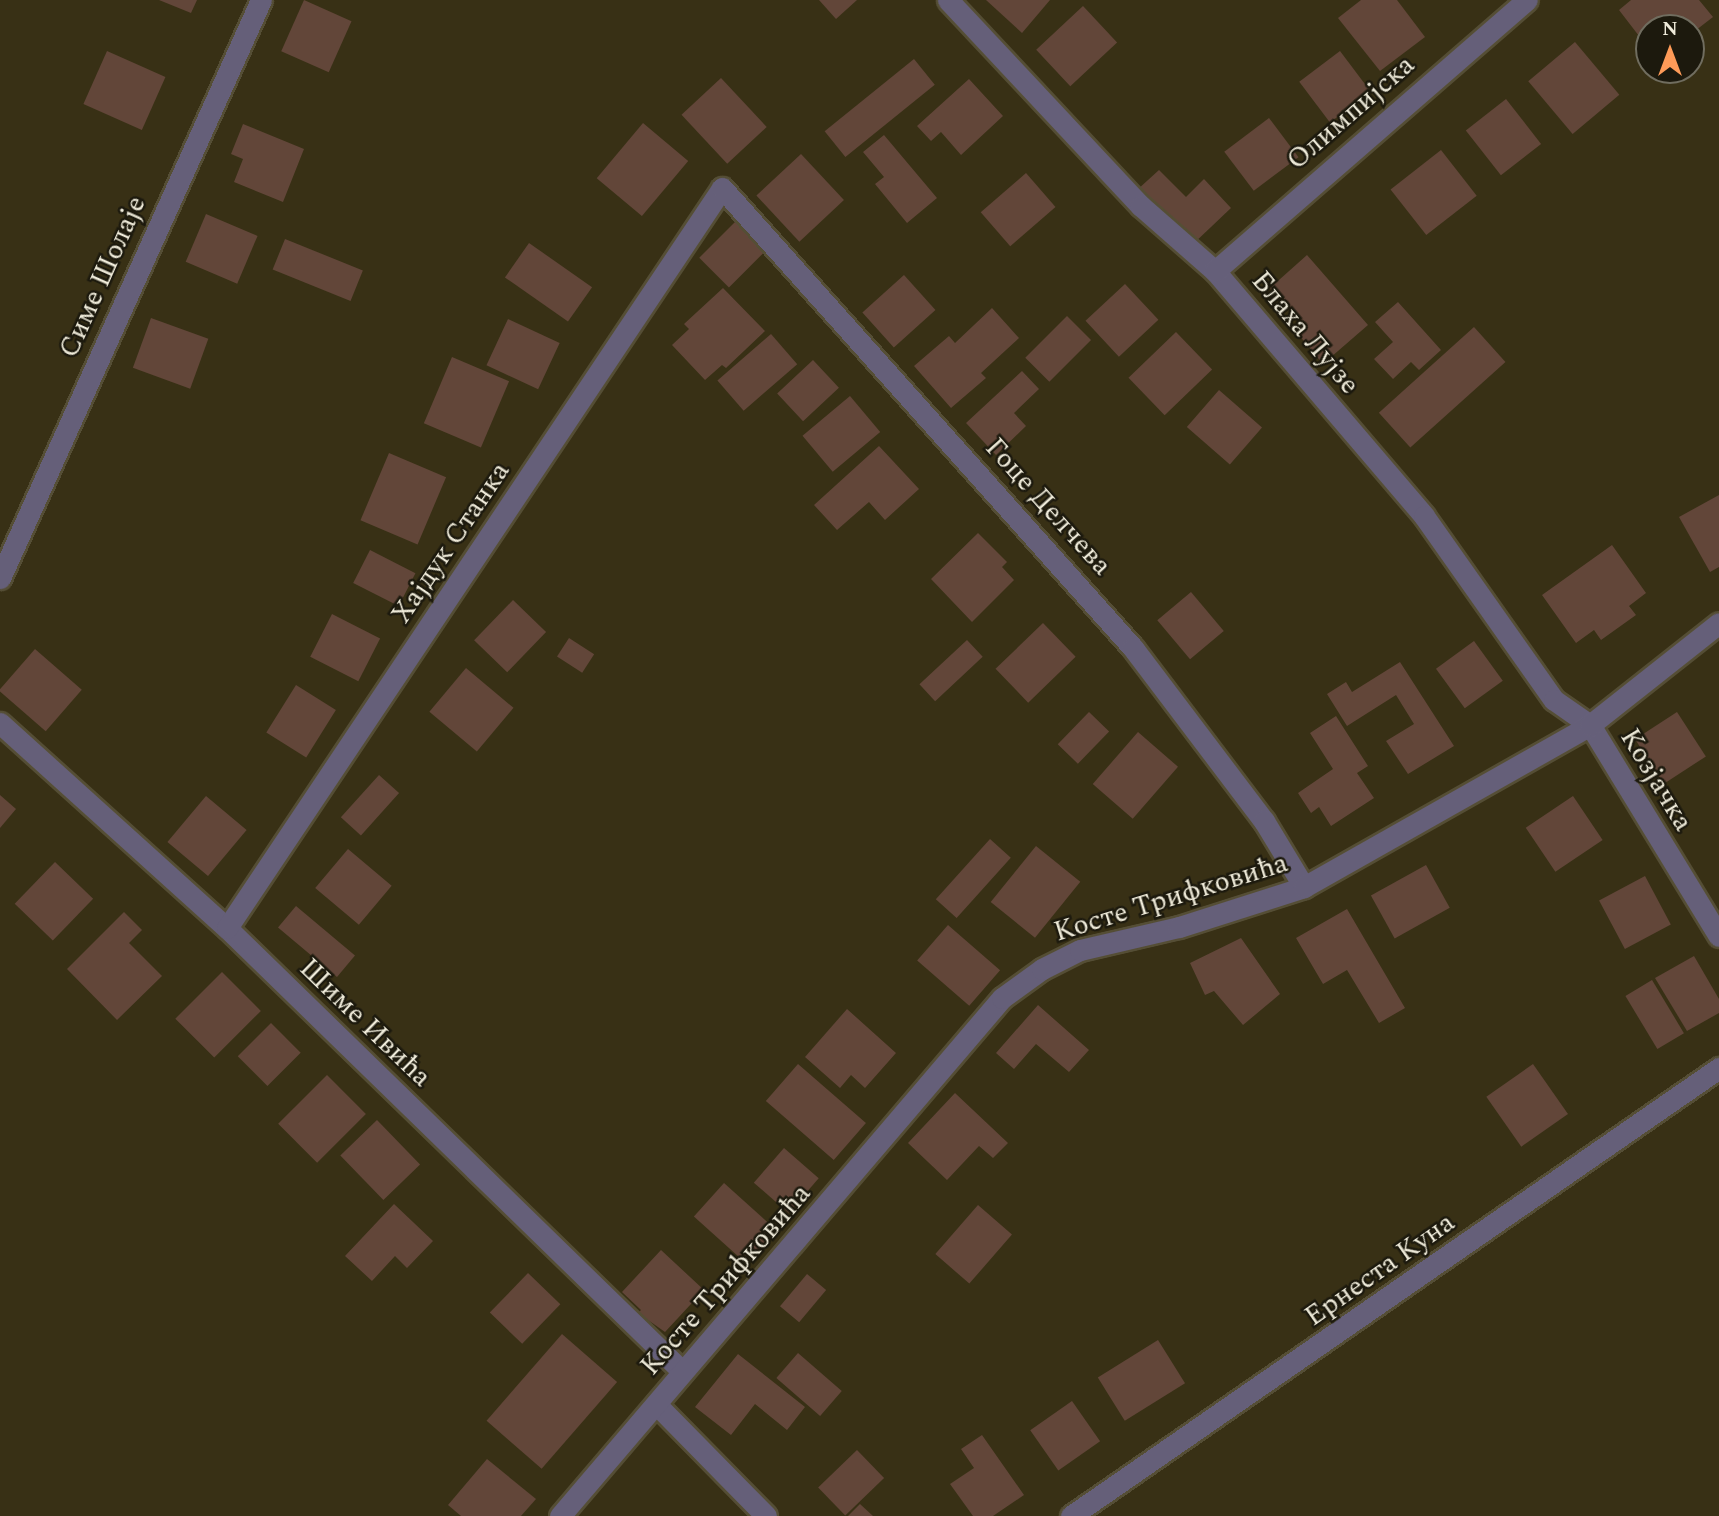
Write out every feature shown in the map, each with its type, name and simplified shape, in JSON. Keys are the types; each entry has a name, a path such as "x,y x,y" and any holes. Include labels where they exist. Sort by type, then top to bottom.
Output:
{"street":[{"name":"Симе Шолаје","path":"0,578 261,0"},
{"name":"Блаха Лујзе","path":"948,0 1141,206 1215,271 1424,516 1554,700 1590,725"},
{"name":"Олимпијска","path":"1215,271 1527,0"},
{"name":"Гоце Делчева","path":"722,188 1133,648 1264,821 1304,887"},
{"name":"Хајдук Станка","path":"227,928 722,188"},
{"name":"Косте Трифковића","path":"560,1516 1002,998 1042,969 1080,950 1178,927 1304,887 1590,725 1719,623"},
{"name":"Шиме Ивића","path":"0,723 227,928 683,1372"},
{"name":"Козјачка","path":"1590,725 1719,936"},
{"name":"Ернеста Куна","path":"1071,1516 1719,1068"},
{"path":"656,1404 766,1516"}],"building":[{"path":"159,0 197,0 191,13"},
{"path":"304,0 352,21 329,72 281,51"},
{"path":"819,0 857,0 836,19"},
{"path":"986,0 1050,0 1022,33"},
{"path":"1361,0 1397,0 1425,37 1380,71 1338,18"},
{"path":"1631,0 1699,0 1713,17 1705,23 1705,14 1635,14 1635,31 1619,10"},
{"path":"1083,6 1117,43 1070,86 1036,50"},
{"path":"1575,42 1619,95 1573,134 1528,81"},
{"path":"107,51 165,77 142,130 83,104"},
{"path":"1340,51 1371,92 1330,122 1299,82"},
{"path":"914,59 935,85 845,157 825,131"},
{"path":"721,78 767,127 727,164 682,115"},
{"path":"969,79 1003,116 961,155 941,132 931,141 917,126"},
{"path":"1506,99 1541,144 1501,175 1466,130"},
{"path":"1269,118 1298,157 1254,191 1224,152"},
{"path":"643,123 688,161 642,216 597,178"},
{"path":"243,124 304,149 283,202 234,182 243,159 231,154"},
{"path":"884,135 937,198 907,223 875,184 884,177 863,152"},
{"path":"1441,150 1477,196 1426,235 1391,189"},
{"path":"801,154 844,200 799,242 756,196"},
{"path":"1159,170 1186,197 1204,179 1231,208 1191,246 1137,190"},
{"path":"1026,173 1056,207 1010,246 981,212"},
{"path":"206,214 258,236 237,284 186,262"},
{"path":"736,221 766,251 729,287 699,258"},
{"path":"285,239 363,270 351,301 273,270"},
{"path":"529,243 592,287 568,322 505,277"},
{"path":"1307,255 1368,325 1323,364 1298,334 1305,328 1270,288"},
{"path":"904,275 935,310 894,347 862,312"},
{"path":"1125,284 1158,320 1119,357 1086,321"},
{"path":"723,288 765,331 726,368 722,365 705,380 672,345 689,329 684,324"},
{"path":"1398,302 1441,350 1419,370 1411,362 1393,379 1374,359 1393,342 1375,322"},
{"path":"992,308 1019,338 981,373 986,378 951,408 914,366 949,336 955,343"},
{"path":"1067,316 1091,340 1049,382 1025,358"},
{"path":"151,318 208,339 190,389 133,368"},
{"path":"508,319 560,343 538,389 486,365"},
{"path":"1474,327 1505,362 1410,448 1379,413"},
{"path":"1176,332 1212,369 1165,415 1129,378"},
{"path":"771,334 797,364 744,411 717,381"},
{"path":"452,357 509,381 481,448 424,423"},
{"path":"813,360 839,388 803,421 777,393"},
{"path":"1022,371 1039,389 1014,413 1026,426 996,455 966,423"},
{"path":"1219,390 1262,427 1230,464 1187,427"},
{"path":"850,396 880,432 833,472 803,436"},
{"path":"879,446 919,489 885,520 869,502 837,530 814,505"},
{"path":"389,453 446,477 418,544 360,520"},
{"path":"1719,495 1719,567 1710,572 1679,517"},
{"path":"978,533 1007,562 1002,567 1014,580 972,622 931,579"},
{"path":"1612,545 1646,593 1629,606 1636,615 1601,640 1594,630 1576,643 1542,595"},
{"path":"370,550 415,573 399,606 353,583"},
{"path":"1191,592 1224,631 1190,659 1157,620"},
{"path":"513,600 546,632 507,672 474,640"},
{"path":"332,614 380,639 358,681 310,657"},
{"path":"1043,623 1076,657 1028,703 996,669"},
{"path":"569,638 594,654 582,673 557,656"},
{"path":"967,640 983,657 935,701 919,684"},
{"path":"1474,641 1503,681 1465,708 1436,669"},
{"path":"35,649 82,690 46,731 0,691"},
{"path":"1400,662 1454,746 1408,774 1386,741 1414,724 1396,695 1347,726 1327,694 1346,682 1352,692"},
{"path":"466,668 513,708 477,752 429,712"},
{"path":"296,685 336,710 306,757 266,732"},
{"path":"1089,712 1109,731 1078,764 1058,744"},
{"path":"1677,712 1706,756 1664,784 1635,739"},
{"path":"1336,716 1368,766 1357,773 1374,798 1331,826 1319,807 1311,813 1298,793 1333,769 1310,733"},
{"path":"1138,732 1178,767 1133,819 1093,784"},
{"path":"379,775 399,793 361,835 341,817"},
{"path":"0,795 16,809 0,828"},
{"path":"206,796 247,830 208,876 167,842"},
{"path":"1573,796 1603,840 1555,872 1526,828"},
{"path":"990,839 1011,858 957,918 936,899"},
{"path":"1036,846 1080,882 1035,938 991,902"},
{"path":"348,849 392,886 359,925 315,888"},
{"path":"55,862 93,899 53,941 15,904"},
{"path":"1426,865 1450,908 1395,938 1371,896"},
{"path":"1645,876 1671,925 1625,949 1599,900"},
{"path":"296,906 355,955 337,977 278,927"},
{"path":"1347,909 1405,1008 1379,1023 1347,970 1323,984 1296,938"},
{"path":"124,912 142,930 129,943 162,976 117,1020 67,969"},
{"path":"948,925 1000,970 969,1006 917,960"},
{"path":"1241,938 1280,994 1243,1025 1214,991 1205,995 1190,963"},
{"path":"1694,956 1719,999 1719,1013 1687,1031 1655,978"},
{"path":"222,972 261,1011 214,1058 175,1019"},
{"path":"1652,980 1684,1033 1657,1049 1625,996"},
{"path":"1038,1005 1089,1050 1069,1072 1036,1044 1014,1069 996,1053"},
{"path":"847,1009 896,1053 865,1088 851,1075 840,1088 805,1057"},
{"path":"271,1023 301,1053 267,1086 238,1056"},
{"path":"798,1064 866,1123 834,1160 766,1101"},
{"path":"1533,1064 1568,1114 1521,1147 1486,1097"},
{"path":"327,1075 366,1114 317,1163 278,1124"},
{"path":"955,1093 1008,1143 993,1158 979,1146 947,1180 908,1143"},
{"path":"377,1120 420,1165 383,1200 340,1155"},
{"path":"784,1148 819,1178 789,1213 754,1183"},
{"path":"724,1183 776,1230 746,1263 694,1216"},
{"path":"394,1204 433,1241 407,1268 395,1256 372,1281 345,1256"},
{"path":"978,1205 1012,1235 969,1284 935,1254"},
{"path":"661,1250 704,1290 665,1332 638,1313 641,1310 622,1292"},
{"path":"528,1273 560,1304 522,1344 490,1313"},
{"path":"807,1274 826,1290 799,1322 780,1306"},
{"path":"562,1334 617,1382 542,1469 487,1421"},
{"path":"1158,1340 1185,1383 1125,1421 1098,1378"},
{"path":"798,1353 842,1391 820,1416 776,1378"},
{"path":"738,1354 805,1407 787,1430 755,1404 731,1435 695,1407"},
{"path":"1072,1401 1100,1441 1058,1470 1030,1430"},
{"path":"982,1435 1024,1495 993,1516 973,1516 950,1484 974,1468 961,1449"},
{"path":"857,1450 884,1478 845,1516 818,1488"},
{"path":"487,1459 536,1499 521,1516 461,1516 448,1505"},
{"path":"860,1504 873,1516 848,1516"}]}
